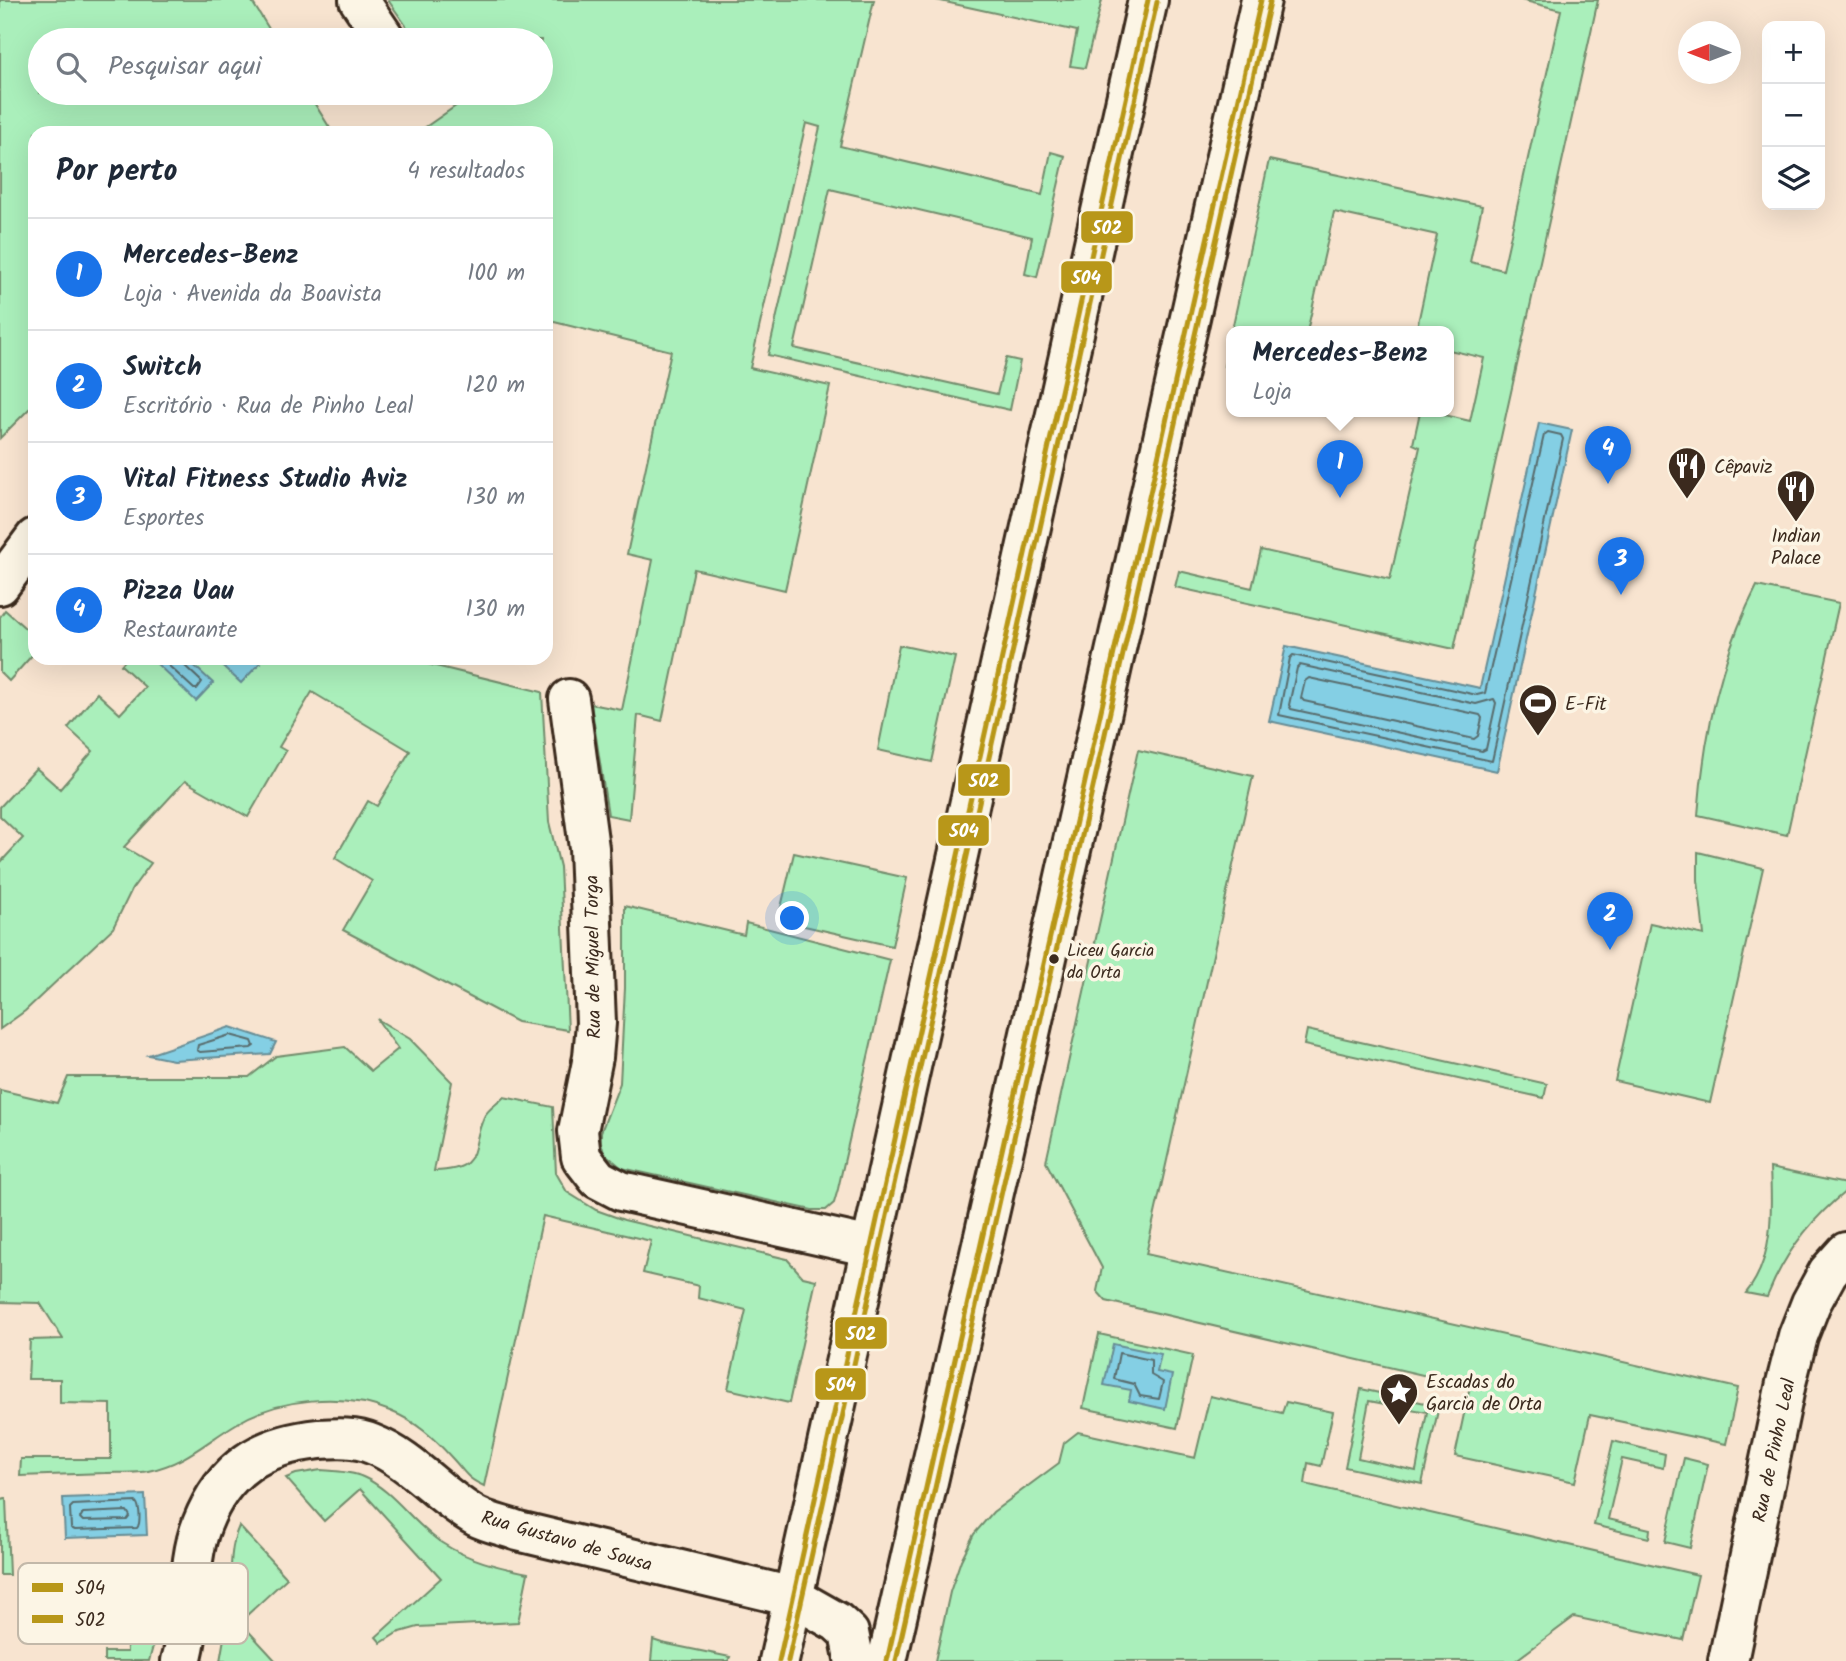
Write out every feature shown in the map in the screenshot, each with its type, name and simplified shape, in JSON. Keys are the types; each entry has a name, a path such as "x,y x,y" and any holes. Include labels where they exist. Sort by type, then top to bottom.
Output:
{"main road":[{"path":"359,0 378,28"},
{"path":"779,1661 1149,0"},
{"path":"887,1661 1261,0"},
{"path":"0,585 28,547"},
{"name":"Rua de Miguel Torga","path":"569,699 589,848 595,997 593,1058 578,1131 581,1157 597,1179 621,1191 871,1247"},
{"name":"Rua de Pinho Leal","path":"1728,1661 1798,1336 1822,1282 1846,1252"},
{"name":"Rua Gustavo de Sousa","path":"193,1563 202,1524 222,1484 241,1466 269,1449 302,1441 339,1437 371,1443 403,1460 477,1517 518,1531 742,1587 793,1597 837,1622 849,1633 854,1658 858,1661"}],"green space":[{"path":"0,0 251,0 268,28 28,28 28,105 316,105 329,126 28,126 28,410 0,438"},
{"path":"388,0 874,0 840,146 1042,195 1051,152 1065,156 1037,277 1025,274 1032,237 830,189 794,348 997,394 1006,358 1020,361 1010,410 768,355 820,127 806,123 750,368 830,386 785,590 694,569 662,721 638,715 629,819 608,815 591,704 622,710 653,560 627,554 671,351 553,322 553,126 427,126 457,105 553,105 553,28 408,28"},
{"path":"936,0 1102,0 1085,68 1070,66 1077,31"},
{"path":"1521,0 1598,0 1454,649 1175,587 1179,571 1252,588 1261,550 1390,579 1420,447 1413,444 1419,417 1453,417 1470,421 1484,358 1454,351 1454,326 1417,326 1437,235 1334,212 1308,326 1233,326 1269,160 1482,206 1470,262 1503,270 1561,10"},
{"path":"1757,586 1839,603 1787,835 1698,815 1705,755 1716,697 1733,640"},
{"path":"5,610 28,631 28,660 9,681 0,672 0,617"},
{"path":"899,645 955,657 932,762 878,750"},
{"path":"121,665 432,665 542,692 549,822 560,867 568,1030 517,1022 343,930 372,881 335,858 368,801 377,806 410,751 312,692 279,747 286,751 248,817 185,781 124,847 151,863 132,889 113,928 25,1011 0,1029 0,863 23,838 0,816 0,807 36,768 60,789 93,751 68,728 97,693 120,714 145,687"},
{"path":"1138,750 1253,776 1146,1254 1738,1388 1726,1444 1590,1415 1575,1482 1455,1456 1470,1386 1106,1301 1097,1291 1102,1268 1046,1162"},
{"path":"1698,852 1763,868 1710,1103 1615,1081 1650,923 1704,935"},
{"path":"794,853 907,878 892,946 778,920"},
{"path":"625,906 744,935 746,923 890,960 838,1189 834,1203 826,1210 812,1210 622,1168 604,1153 601,1132 620,1083 625,988"},
{"path":"377,1019 410,1039 452,1082 434,1171 450,1170 468,1162 484,1117 504,1097 553,1107 556,1173 567,1192 596,1210 624,1220 787,1259 803,1277 816,1280 789,1403 728,1389 746,1310 698,1298 699,1286 643,1273 651,1241 543,1216 484,1486 470,1478 417,1425 372,1405 332,1400 291,1403 253,1415 184,1458 148,1471 20,1476 21,1459 111,1459 111,1404 60,1403 60,1379 28,1379 30,1340 63,1339 40,1303 0,1302 0,1090 57,1103 68,1077 249,1077 276,1056 345,1047 371,1071 398,1049"},
{"path":"1307,1030 1547,1084 1544,1098 1304,1045"},
{"path":"1770,1168 1846,1184 1846,1191 1799,1239 1781,1266 1767,1297 1746,1293 1762,1265 1766,1249 1771,1217"},
{"path":"1099,1334 1193,1355 1177,1428 1083,1408"},
{"path":"1361,1389 1439,1406 1422,1484 1345,1467","holes":["1369,1401 1427,1412 1416,1471 1358,1458"]},
{"path":"1210,1396 1282,1413 1286,1402 1333,1412 1321,1466 1308,1463 1305,1484 1698,1575 1683,1640 1574,1617 1515,1661 935,1661 950,1592 974,1534 993,1512 1059,1463 1064,1443 1078,1432 1195,1458"},
{"path":"1613,1441 1665,1454 1663,1468 1622,1459 1608,1519 1650,1529 1649,1538 1594,1525"},
{"path":"1684,1458 1708,1464 1690,1548 1665,1542"},
{"path":"321,1470 348,1472 363,1477 384,1490 432,1536 452,1549 484,1562 528,1573 518,1622 418,1627 397,1633 381,1643 376,1637 441,1578 360,1489 324,1521 286,1478"},
{"path":"6,1499 9,1575 0,1575 0,1500"},
{"path":"239,1526 287,1578 248,1614 248,1563 231,1563"},
{"path":"248,1631 276,1661 220,1661 223,1644 248,1644"},
{"path":"653,1640 730,1657 728,1661 651,1661"},
{"path":"127,1644 154,1644 149,1661 104,1661 104,1652 127,1652"}],"water":[{"path":"1539,423 1572,430 1497,771 1269,721 1286,646 1480,688"},
{"path":"158,665 194,665 213,683 196,701"},
{"path":"222,665 258,665 241,683"},
{"path":"230,1027 276,1042 270,1054 173,1060 148,1055"},
{"path":"1113,1344 1161,1354 1157,1372 1172,1375 1165,1409 1129,1401 1131,1390 1104,1385"},
{"path":"145,1495 147,1535 65,1538 63,1498"}],"transit line":[{"name":"504","path":"779,1661 1148,0"},
{"name":"504","path":"887,1661 1261,0"},
{"name":"502","path":"788,1661 1157,2"},
{"name":"502","path":"896,1661 1270,2"}],"place":[{"name":"Pizza Uau","path":"1608,484"},
{"name":"Mercedes-Benz","path":"1340,498"},
{"name":"Cêpaviz","path":"1687,500"},
{"name":"Indian Palace","path":"1796,523"},
{"name":"Vital Fitness Studio Aviz","path":"1621,595"},
{"name":"E-Fit","path":"1538,737"},
{"name":"Switch","path":"1610,950"},
{"name":"Liceu Garcia da Orta","path":"1054,959"},
{"name":"Escadas do Garcia de Orta","path":"1399,1426"}]}
